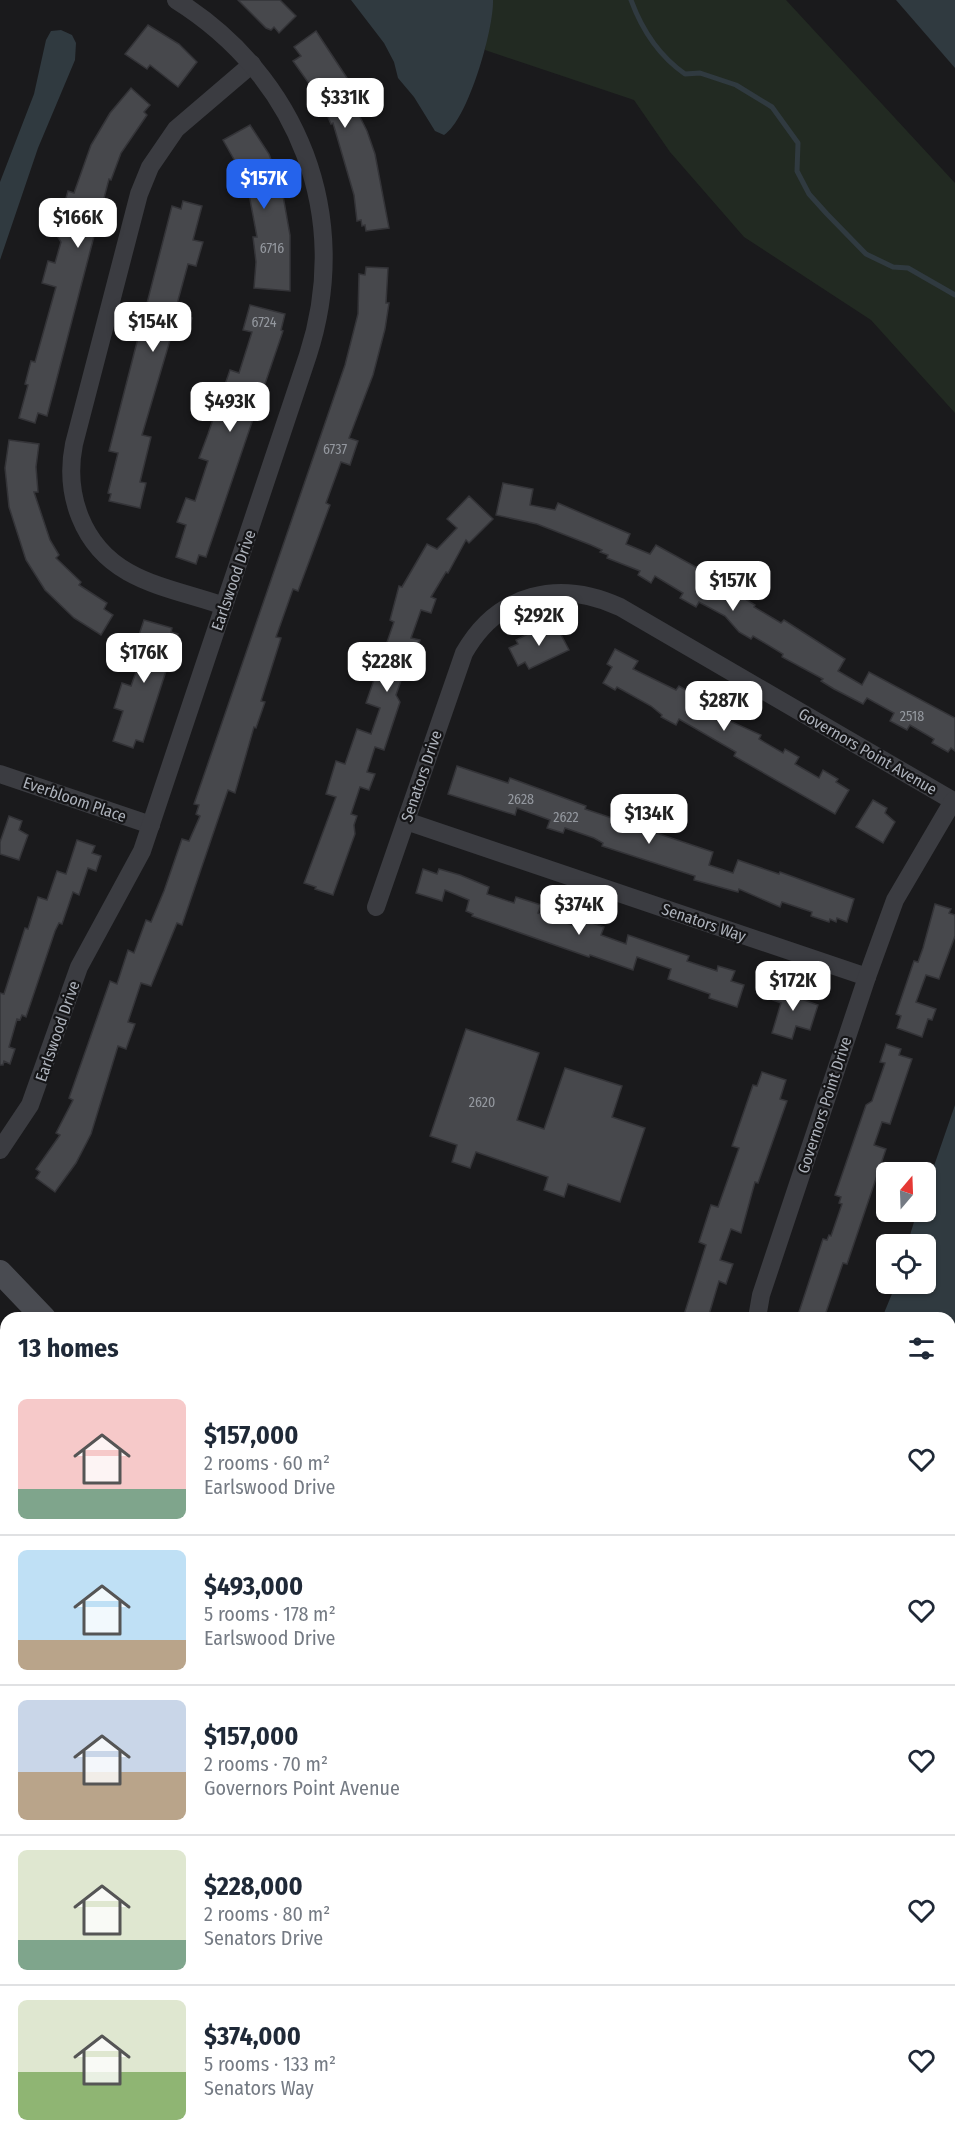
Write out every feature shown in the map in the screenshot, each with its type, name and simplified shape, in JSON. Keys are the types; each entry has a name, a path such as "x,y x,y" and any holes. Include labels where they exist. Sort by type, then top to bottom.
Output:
{"main road":[{"path":"0,1272 38,1312"}],"street":[{"name":"Earlswood Drive","path":"0,1150 30,1105 79,967 133,871 151,825 311,346 323,283 321,217 312,176 289,116 252,64 213,25 176,0"},
{"path":"224,606 139,577 107,557 95,543 79,516 71,486 70,467 80,421 147,172 176,129 252,64"},
{"name":"Governors Point Avenue","path":"522,600 541,595 576,593 620,607 954,801"},
{"name":"Senators Drive","path":"376,907 466,650 488,622 512,604 522,600"},
{"name":"Everbloom Place","path":"0,774 151,825"},
{"name":"Governors Point Drive","path":"758,1312 761,1295 895,900 954,801"},
{"name":"Senators Way","path":"406,821 867,977"}],"shaded area":[{"path":"351,0 493,0 489,31 478,73 462,112 444,135 435,131 414,97 398,78 394,62 384,43"},
{"path":"488,0 786,0 955,183 955,413 871,320 744,237 670,152 634,100 485,50"},
{"path":"896,0 955,0 955,68"},
{"path":"61,30 72,35 76,43 75,60 38,148 0,260 0,182 34,94 46,40 51,31"},
{"path":"955,1105 955,1312 884,1312 892,1294 936,1294 936,1234 910,1234 914,1222 936,1222 935,1162"}],"building":[{"path":"238,0 280,0 296,16 279,33 274,27 271,30 266,28"},
{"path":"148,25 179,44 197,62 178,87 150,65 147,69 125,54"},
{"path":"316,31 351,84 345,87 367,131 375,154 389,228 366,231 361,220 357,221 354,195 333,123 331,124 320,99 293,61 301,56 294,47"},
{"path":"131,88 150,105 144,112 147,115 121,153 111,180 109,179 47,416 38,413 35,423 19,418 28,385 25,384 31,361 35,362 56,287 42,283 48,261 55,263 61,242 56,234 78,221 61,216 68,191 74,193 91,145 110,113"},
{"path":"250,125 269,154 282,190 290,235 290,291 254,288 256,262 253,237 257,237 249,194 244,196 235,172 240,170 223,140"},
{"path":"183,201 202,206 193,240 203,242 196,266 188,264 177,304 187,307 184,316 192,318 188,333 173,330 142,435 151,437 140,482 146,483 140,508 109,501 111,494 108,493 118,453 109,451 172,206 181,209"},
{"path":"366,267 388,268 386,303 389,303 373,375 349,438 358,441 350,465 341,462 326,503 330,505 298,591 293,589 276,637 281,638 261,701 265,702 256,728 254,727 235,793 228,790 182,925 177,923 151,986 141,983 128,1022 135,1024 126,1049 118,1046 91,1134 76,1163 55,1192 36,1178 40,1172 36,1169 60,1135 56,1133 73,1100 69,1098 110,981 117,984 128,950 134,953 146,920 151,922 182,839 189,841 200,816 196,814 199,805 194,804 345,365 358,314 359,274 365,275"},
{"path":"250,305 285,314 281,330 283,331 206,557 199,555 196,564 176,557 186,525 177,522 186,498 195,501 208,461 199,458 230,370 239,373 252,332 243,330"},
{"path":"9,440 39,444 36,467 38,492 34,492 50,540 59,555 56,558 81,582 79,585 107,603 104,609 113,615 101,635 74,618 45,590 26,560 9,507 5,468"},
{"path":"503,483 533,489 530,505 555,510 558,503 630,534 626,544 650,554 656,545 714,577 713,579 755,605 754,607 781,623 784,620 845,659 838,671 862,685 869,672 955,718 955,751 951,748 948,752 932,743 934,739 910,725 907,730 890,721 894,713 867,698 863,704 834,689 821,681 823,679 782,657 783,654 753,636 751,639 739,632 725,616 699,602 696,607 680,598 683,593 655,576 651,583 638,575 640,571 607,558 608,555 600,552 602,550 591,545 537,524 496,515"},
{"path":"469,496 493,519 469,543 466,540 448,573 446,572 431,597 436,599 431,613 421,610 411,638 420,640 410,671 405,669 396,695 400,702 384,750 375,747 367,772 375,774 369,790 360,787 351,814 357,816 354,825 355,834 333,895 315,889 316,887 304,883 336,797 326,794 336,761 345,764 357,729 371,734 380,708 366,703 394,622 390,620 399,586 402,587 427,544 437,549 457,528 447,519"},
{"path":"144,620 172,628 171,632 178,634 143,742 136,740 133,748 113,741 123,711 114,708 122,683 131,686 145,647 136,644"},
{"path":"556,625 569,650 529,669 525,662 518,666 509,648 518,644 516,640 544,626 546,630"},
{"path":"615,649 638,661 633,669 676,690 679,686 724,712 721,717 761,735 759,739 783,753 785,749 799,757 795,764 819,778 823,770 838,779 836,782 849,790 835,814 734,756 736,752 679,719 676,725 661,717 662,715 651,706 617,687 615,690 603,683 612,667 607,664"},
{"path":"457,766 508,783 510,778 586,806 585,809 713,852 709,865 733,873 738,860 779,874 780,872 854,899 847,922 837,918 836,922 830,919 829,922 811,916 812,912 782,902 780,907 739,889 738,892 694,880 695,876 602,846 603,843 594,838 565,828 563,833 547,828 550,820 517,808 515,815 448,794"},
{"path":"873,800 887,808 885,813 895,822 883,843 856,827"},
{"path":"9,816 22,821 19,830 28,835 19,860 0,854 0,842"},
{"path":"77,840 95,846 92,853 101,856 96,871 88,868 79,895 73,892 62,924 59,923 55,931 26,1017 22,1015 20,1020 17,1019 9,1047 15,1049 10,1064 4,1061 3,1065 0,1065 0,993 4,994 25,928 28,929 38,897 47,900 57,871 66,874"},
{"path":"423,869 437,874 439,869 460,875 489,887 487,894 514,903 516,897 541,905 538,913 583,929 586,921 604,927 601,935 626,944 628,935 689,956 687,961 717,971 718,966 735,971 731,981 744,985 737,1007 709,998 710,994 668,979 671,969 637,957 633,970 590,955 589,957 472,916 473,914 466,911 469,900 445,890 442,901 416,893"},
{"path":"935,904 951,909 949,913 955,915 955,936 939,979 926,975 916,1002 936,1009 932,1020 928,1019 922,1037 897,1028 901,1016 896,1014 914,961 918,962 923,948"},
{"path":"778,984 803,993 801,999 818,1005 810,1030 796,1026 792,1039 772,1033 781,1003 773,1000"},
{"path":"466,1029 539,1053 517,1120 544,1129 565,1068 622,1086 612,1117 645,1128 620,1202 568,1184 564,1197 544,1190 548,1177 476,1152 470,1168 452,1162 457,1145 430,1136"},
{"path":"886,1044 901,1049 899,1055 912,1059 890,1124 882,1122 874,1145 886,1149 882,1162 876,1162 876,1178 847,1264 843,1263 826,1312 799,1312 823,1239 827,1240 829,1235 831,1236 842,1204 839,1203 841,1197 835,1195 866,1105 872,1101 885,1063 880,1062"},
{"path":"762,1072 786,1080 780,1099 787,1101 758,1183 755,1182 741,1233 731,1229 720,1260 733,1264 726,1284 719,1281 710,1312 685,1312 706,1245 699,1242 711,1205 718,1207 739,1148 732,1146 753,1085 757,1086"}],"waterway":[{"path":"631,0 652,42 685,74 700,73 736,85 772,107 798,143 797,171 809,194 866,254 893,267 908,268 955,295"}]}
